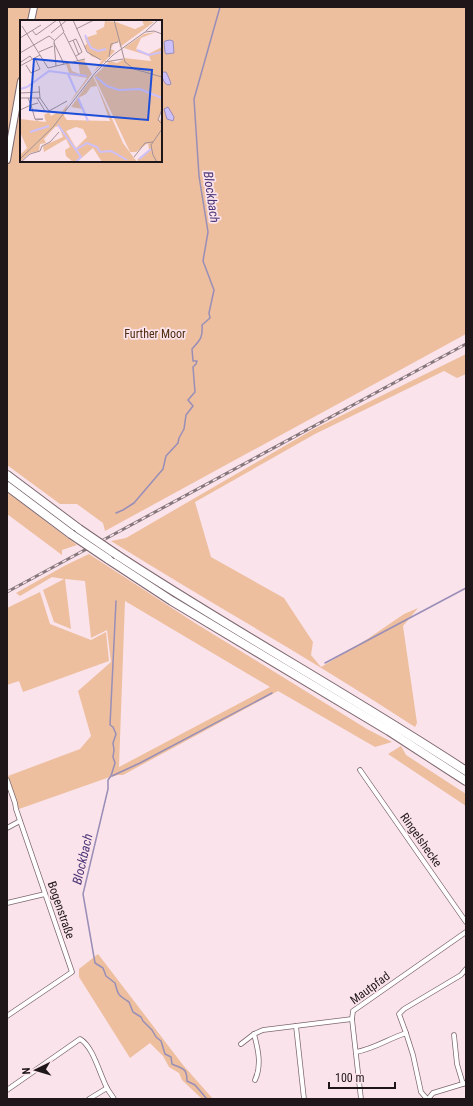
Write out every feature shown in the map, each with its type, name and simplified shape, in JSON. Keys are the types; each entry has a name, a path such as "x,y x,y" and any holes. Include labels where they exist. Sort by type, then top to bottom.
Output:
{"highway":[{"path":"7,475 78,529 184,599 397,726 466,771"},
{"path":"7,486 71,534 172,601 389,731 466,781"}],"main road":[{"path":"32,20 34,7"},
{"path":"7,160 20,87"}],"street":[{"name":"Ringelshecke","path":"360,770 466,922"},
{"name":"Bogenstraße","path":"7,780 72,972 7,1016"},
{"path":"7,828 20,821"},
{"path":"7,904 45,894"},
{"name":"Mautpfad","path":"241,1044 254,1034 263,1030 352,1019 353,1011 466,932"},
{"path":"454,1035 457,1064 464,1084 433,1093 428,1099 421,1092 413,1055 399,1014 404,1009 461,975 466,969"},
{"path":"352,1019 361,1099"},
{"path":"296,1026 304,1099"},
{"path":"356,1052 376,1047 392,1038 406,1033"},
{"path":"254,1034 258,1050 259,1069 255,1080"},
{"path":"7,1090 80,1039 90,1050 107,1088 114,1099"},
{"path":"89,1099 107,1088"}],"green space":[{"name":"Further Moor","path":"7,7 466,7 466,334 105,531 103,523 77,504 60,504 7,465"},
{"path":"466,354 466,374 457,378 444,371 315,434 195,502 211,557 284,598 313,642 311,655 321,667 366,640 404,614 418,608 403,626 417,723 415,727 340,679 111,541 126,538 312,430"},
{"path":"7,492 77,545 62,550 62,555 7,514"},
{"path":"89,554 195,623 367,729 392,742 375,747 278,691 123,775 107,778 19,809 8,776 80,749 91,736 78,691 111,662 107,630 91,638 85,581 65,579 71,629 54,622 43,590 64,579 52,577 20,596 16,593","holes":["125,601 270,687 119,767"]},
{"path":"40,592 50,624 91,640 106,632 109,661 23,692 19,681 7,685 7,608"},
{"path":"401,746 406,755 466,794 466,806 388,754"},
{"path":"98,954 183,1065 213,1099 202,1099 182,1080 179,1073 169,1067 163,1056 150,1043 130,1058 79,977 79,969"}],"shaded area":[{"path":"170,40 173,41 174,53 166,54 164,42"},
{"path":"166,72 171,84 168,85 164,82 162,73"},
{"path":"168,107 174,117 173,121 167,119 164,109"}],"waterway":[{"name":"Blockbach","path":"116,513 134,503 163,469 166,456 178,443 184,429 186,415 193,406 188,400 195,392 193,367 197,361 193,361 192,349 200,338 202,333 202,325 210,318 209,313 214,290 203,261 208,232 199,176 194,99 220,7"},
{"path":"325,663 466,588"},
{"name":"Blockbach","path":"116,601 110,725 113,727 116,734 113,743 113,757 115,763 111,776 108,780 108,789 83,894 95,963 103,968 106,976 115,983 119,994 129,1002 133,1012 141,1017 156,1037 161,1041 165,1054 171,1057 172,1064 183,1069 186,1073 187,1081 195,1085 207,1099"},
{"path":"112,776 140,763 272,693"}],"railway":[{"path":"7,592 466,344"}]}
